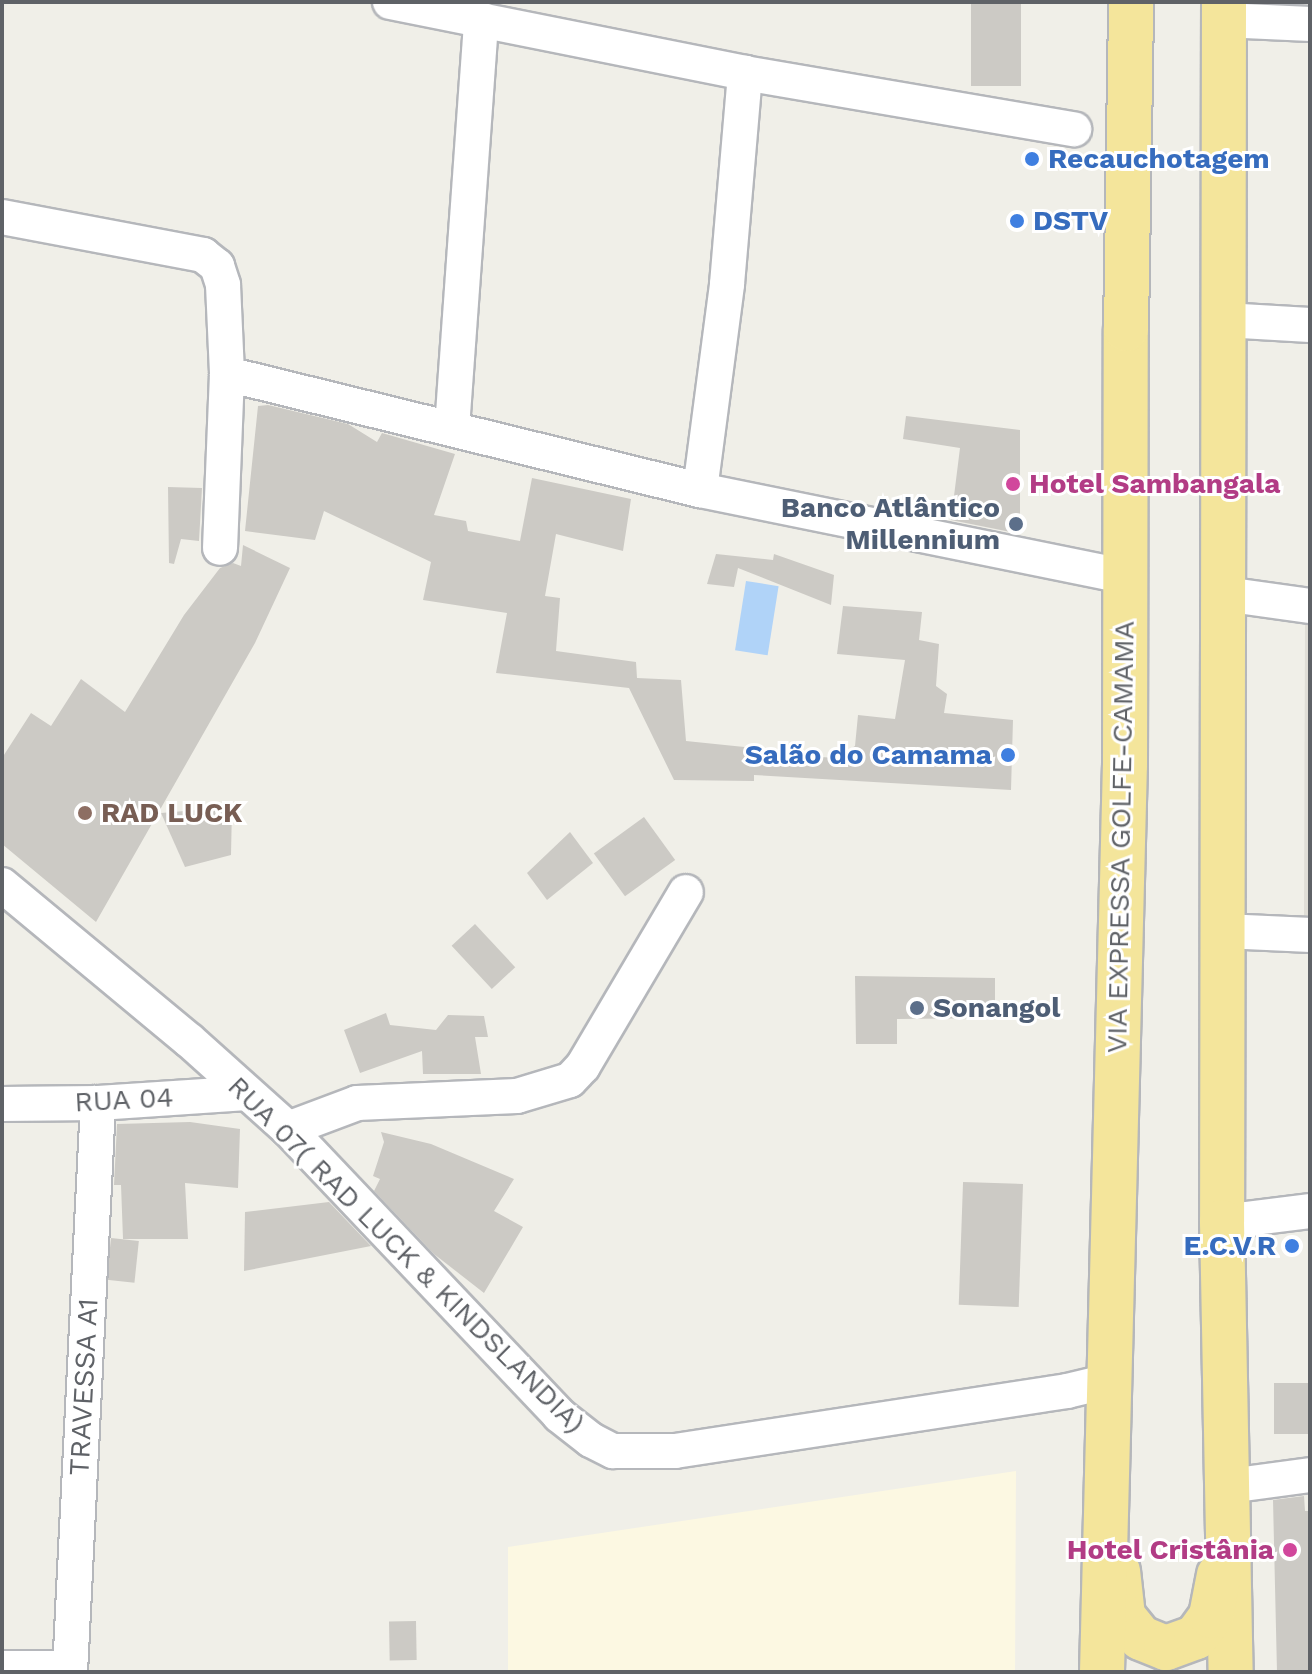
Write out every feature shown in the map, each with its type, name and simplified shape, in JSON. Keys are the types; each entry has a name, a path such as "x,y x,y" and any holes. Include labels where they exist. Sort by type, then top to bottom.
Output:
{"highway":[{"name":"VIA EXPRESSA GOLFE-CAMAMA","path":"1102,1672 1125,765 1124,576 1131,2"},
{"path":"1108,1433 1123,1616 1141,1638 1166,1648 1196,1637 1211,1616 1218,1589 1225,1441 1222,1222 1223,11"},
{"path":"1225,1441 1229,1486 1231,1672"}],"street":[{"path":"390,2 745,73 1074,129"},
{"path":"1223,11 1310,24"},
{"path":"452,428 481,19"},
{"path":"700,490 727,284 745,73"},
{"path":"2,217 203,255 213,260 223,285 227,374 220,548"},
{"path":"1224,320 1310,325"},
{"path":"227,374 700,490 1124,576"},
{"path":"1224,594 1310,606"},
{"name":"RUA 07( RAD LUCK & KINDSLANDIA)","path":"2,885 288,1129 559,1415 591,1440 613,1451 675,1451 1067,1391 1109,1381"},
{"path":"288,1129 357,1103 517,1096 570,1080 583,1066 686,892"},
{"path":"1224,931 1310,935"},
{"name":"RUA 04","path":"2,1104 98,1103 247,1093"},
{"name":"TRAVESSA A1","path":"70,1670 98,1103"},
{"path":"1222,1222 1310,1211"},
{"path":"1229,1486 1310,1475"},
{"path":"2,1668 70,1670"}],"shaded area":[{"path":"1305,622 1310,623 1310,919 1304,919"},
{"path":"1016,1471 1015,1672 508,1672 508,1547"}],"water":[{"path":"746,581 779,586 768,655 735,650"}],"building":[{"path":"971,2 1021,2 1021,86 971,86"},
{"path":"268,405 348,424 377,442 382,433 455,454 434,515 466,521 468,531 520,541 532,478 631,499 623,551 556,534 545,596 560,598 556,651 636,662 637,678 681,680 686,741 754,748 754,752 835,758 855,746 858,715 895,719 905,660 837,654 843,606 922,612 919,640 939,644 936,686 947,694 944,713 1013,720 1011,790 754,775 754,781 674,780 629,688 496,673 507,613 423,600 431,562 324,511 315,540 245,531 258,406"},
{"path":"906,416 1020,430 1020,534 951,520 960,448 903,439"},
{"path":"168,487 202,488 199,541 181,539 174,564 169,563"},
{"path":"243,545 290,568 255,643 96,922 2,844 2,758 31,713 51,726 81,679 125,712 184,615 220,568 233,563 241,566"},
{"path":"716,554 773,560 774,554 834,575 831,605 738,568 734,587 707,584"},
{"path":"232,807 231,855 185,867 161,813"},
{"path":"644,817 675,860 625,896 594,853"},
{"path":"570,832 593,863 547,900 527,873"},
{"path":"475,924 515,967 492,989 452,946"},
{"path":"855,976 995,978 995,1018 897,1019 897,1044 856,1044"},
{"path":"386,1013 390,1025 436,1030 448,1015 484,1016 488,1037 475,1037 481,1074 423,1074 422,1051 360,1073 344,1030"},
{"path":"190,1122 240,1129 238,1188 185,1183 188,1239 123,1239 121,1185 114,1185 117,1124"},
{"path":"381,1132 431,1144 514,1179 494,1211 523,1227 484,1293 434,1254 374,1191 380,1179 373,1176 384,1142"},
{"path":"963,1182 1023,1184 1019,1307 959,1305"},
{"path":"329,1202 371,1246 244,1271 245,1212"},
{"path":"111,1238 139,1241 134,1283 107,1280"},
{"path":"1274,1383 1310,1383 1310,1434 1274,1434"},
{"name":"Hotel Cristânia","path":"1304,1496 1305,1511 1310,1511 1310,1672 1277,1672 1273,1500"},
{"path":"389,1621 416,1621 417,1660 390,1660"}],"place":[{"name":"Recauchotagem","path":"1032,159"},
{"name":"DSTV","path":"1017,221"},
{"name":"Hotel Sambangala","path":"1013,484"},
{"name":"Banco Atlântico Millennium","path":"1016,524"},
{"name":"Salão do Camama","path":"1008,755"},
{"name":"RAD LUCK","path":"85,813"},
{"name":"Sonangol","path":"917,1008"},
{"name":"E.C.V.R","path":"1292,1246"},
{"name":"Hotel Cristânia","path":"1290,1550"}]}
